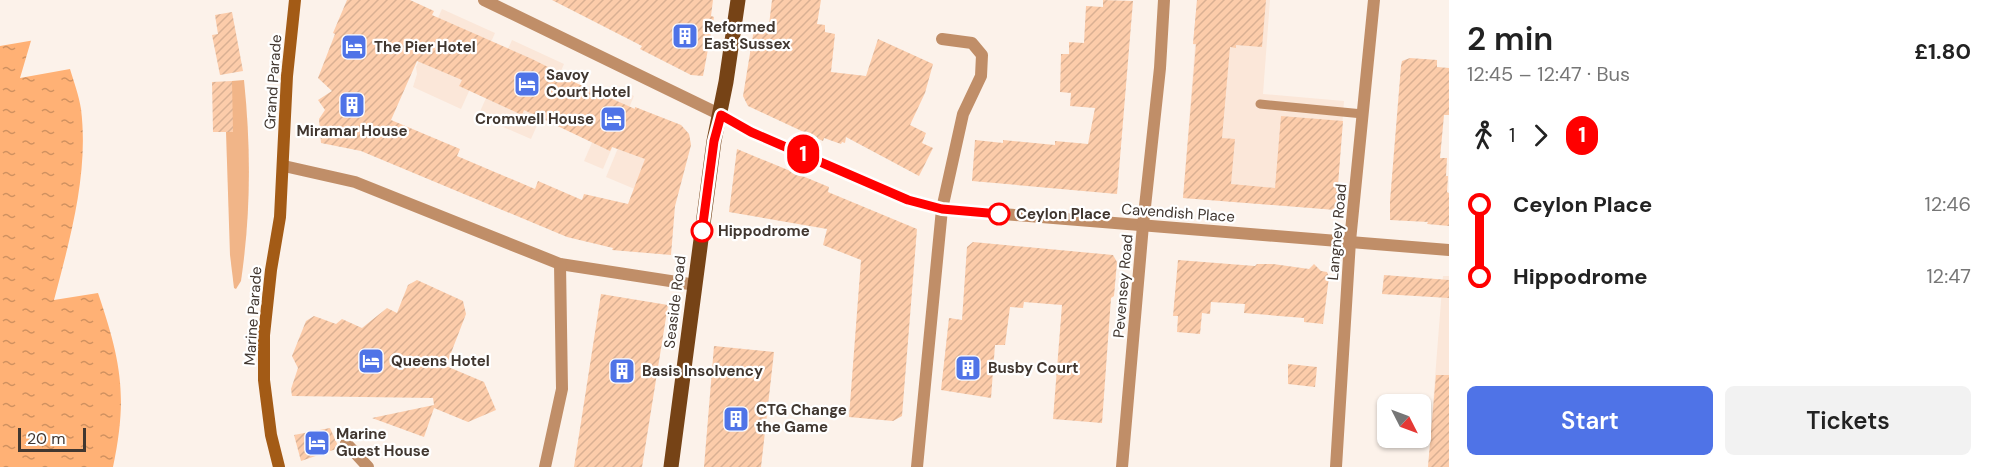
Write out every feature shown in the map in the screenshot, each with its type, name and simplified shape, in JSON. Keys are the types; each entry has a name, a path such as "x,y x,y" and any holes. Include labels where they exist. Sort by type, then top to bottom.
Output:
{"main road":[{"name":"Grand Parade","path":"284,166 287,76 295,0"},
{"name":"Seaside Road","path":"671,467 714,141 721,115 738,0"},
{"name":"Marine Parade","path":"279,467 271,435 264,380 264,336 271,270 280,217 284,166"}],"street":[{"name":"Cavendish Place","path":"484,0 721,115 751,132 908,200 942,209 1449,250"},
{"name":"Pevensey Road","path":"1122,467 1143,225 1160,68 1164,0"},
{"name":"Langney Road","path":"1336,467 1350,241 1374,0"},
{"path":"917,467 942,209 963,114 981,76 982,55 972,43 942,39"},
{"path":"284,166 355,182 560,264 696,285"},
{"path":"545,467 562,389 560,264"},
{"path":"346,443 368,467"}],"lane":[{"path":"1260,104 1363,114"}],"shaded area":[{"path":"1197,0 1270,0 1263,94 1344,101 1336,210 1183,198"},
{"path":"442,9 495,33 461,109 413,87 417,74 416,67"},
{"path":"512,40 564,64 531,139 478,116"},
{"path":"244,80 249,156 248,205 241,281 236,289 230,255 226,132 232,81"},
{"path":"616,88 634,96 603,169 584,161"},
{"path":"635,107 681,125 689,134 691,145 675,206 606,177"},
{"path":"1443,276 1449,276 1449,467 1428,467"}],"water":[{"path":"0,0 43,0 20,78 70,69 79,99 83,133 80,181 72,230 54,300 98,293 112,339 120,379 120,419 113,467 0,467"}],"pier":[{"path":"0,0 46,0 35,40 0,46"}],"building":[{"path":"347,0 410,0 434,11 432,15 532,59 550,68 549,71 635,109 635,107 681,125 689,134 691,145 675,206 671,255 612,250 613,248 567,237 361,151 321,143 319,119 325,110 318,100 332,91 318,78 335,34 333,33","holes":["417,61 462,80 459,86 522,115 524,110 610,151 612,147 645,159 628,204 584,194 582,200 538,181 535,189 457,156 460,149 391,120"]},
{"path":"552,0 713,0 711,16 714,17 703,76 691,75 640,49 642,46"},
{"path":"772,0 821,0 817,24 825,25 825,32 835,34 831,72 866,76 878,39 933,64 925,93 910,125 926,133 922,143 933,148 919,176 846,137 845,143 841,144 824,138 823,141 748,106 743,96 755,23 769,25"},
{"path":"1103,0 1133,1 1117,194 972,181 975,140 1055,145 1055,141 1088,144 1095,108 1070,106 1071,93 1060,92 1061,54 1069,54 1069,42 1084,43 1086,6 1103,7"},
{"path":"1197,0 1266,0 1262,47 1236,45 1236,48 1230,47 1222,138 1235,139 1231,184 1275,188 1281,116 1343,121 1336,210 1183,198 1196,44 1193,44"},
{"path":"232,12 243,71 220,75 212,35 218,34 215,15"},
{"path":"1410,58 1437,60 1437,67 1449,68 1449,115 1444,115 1440,158 1447,158 1449,226 1427,224 1428,222 1390,220 1401,66 1402,61"},
{"path":"232,81 233,132 213,132 212,82"},
{"path":"737,149 829,187 828,192 917,229 902,416 893,421 849,417 861,260 823,245 827,229 729,212"},
{"path":"973,242 1113,255 1117,262 1114,296 1111,298 1102,423 1053,419 1062,305 1024,302 1023,308 1010,307 1005,345 995,345 991,398 941,390 949,318 962,320 967,247"},
{"path":"1178,260 1255,266 1273,264 1309,269 1314,264 1321,271 1327,272 1329,277 1323,324 1304,322 1304,318 1244,313 1245,304 1211,302 1210,314 1202,313 1200,334 1177,332 1178,316 1173,316"},
{"path":"1384,275 1449,280 1449,298 1382,294"},
{"name":"Queens Hotel","path":"417,280 463,301 466,314 446,366 484,382 496,410 468,422 434,408 424,437 372,418 434,405 433,398 292,396 291,389 298,368 292,356 306,321 314,316 336,324 342,319 362,328 387,308 397,313 408,285"},
{"path":"601,294 668,305 642,467 574,467"},
{"path":"714,346 774,352 761,467 704,467"},
{"path":"1288,364 1317,367 1315,387 1288,384"},
{"path":"1436,375 1449,375 1449,467 1428,467"},
{"name":"Marine Guest House","path":"330,428 339,448 301,461 294,435"}],"bus line":[{"name":"1","path":"702,231 714,141 721,115 751,132 908,200 942,209 999,214"}],"place":[{"name":"Reformed East Sussex","path":"685,36"},
{"name":"The Pier Hotel","path":"354,47"},
{"name":"Savoy Court Hotel","path":"527,84"},
{"name":"Miramar House","path":"352,105"},
{"name":"Cromwell House","path":"613,119"},
{"name":"Ceylon Place","path":"999,214"},
{"name":"Hippodrome","path":"702,231"},
{"name":"Queens Hotel","path":"371,361"},
{"name":"Busby Court","path":"968,368"},
{"name":"Basis Insolvency","path":"622,371"},
{"name":"CTG Change the Game","path":"736,419"},
{"name":"Marine Guest House","path":"317,443"}]}
